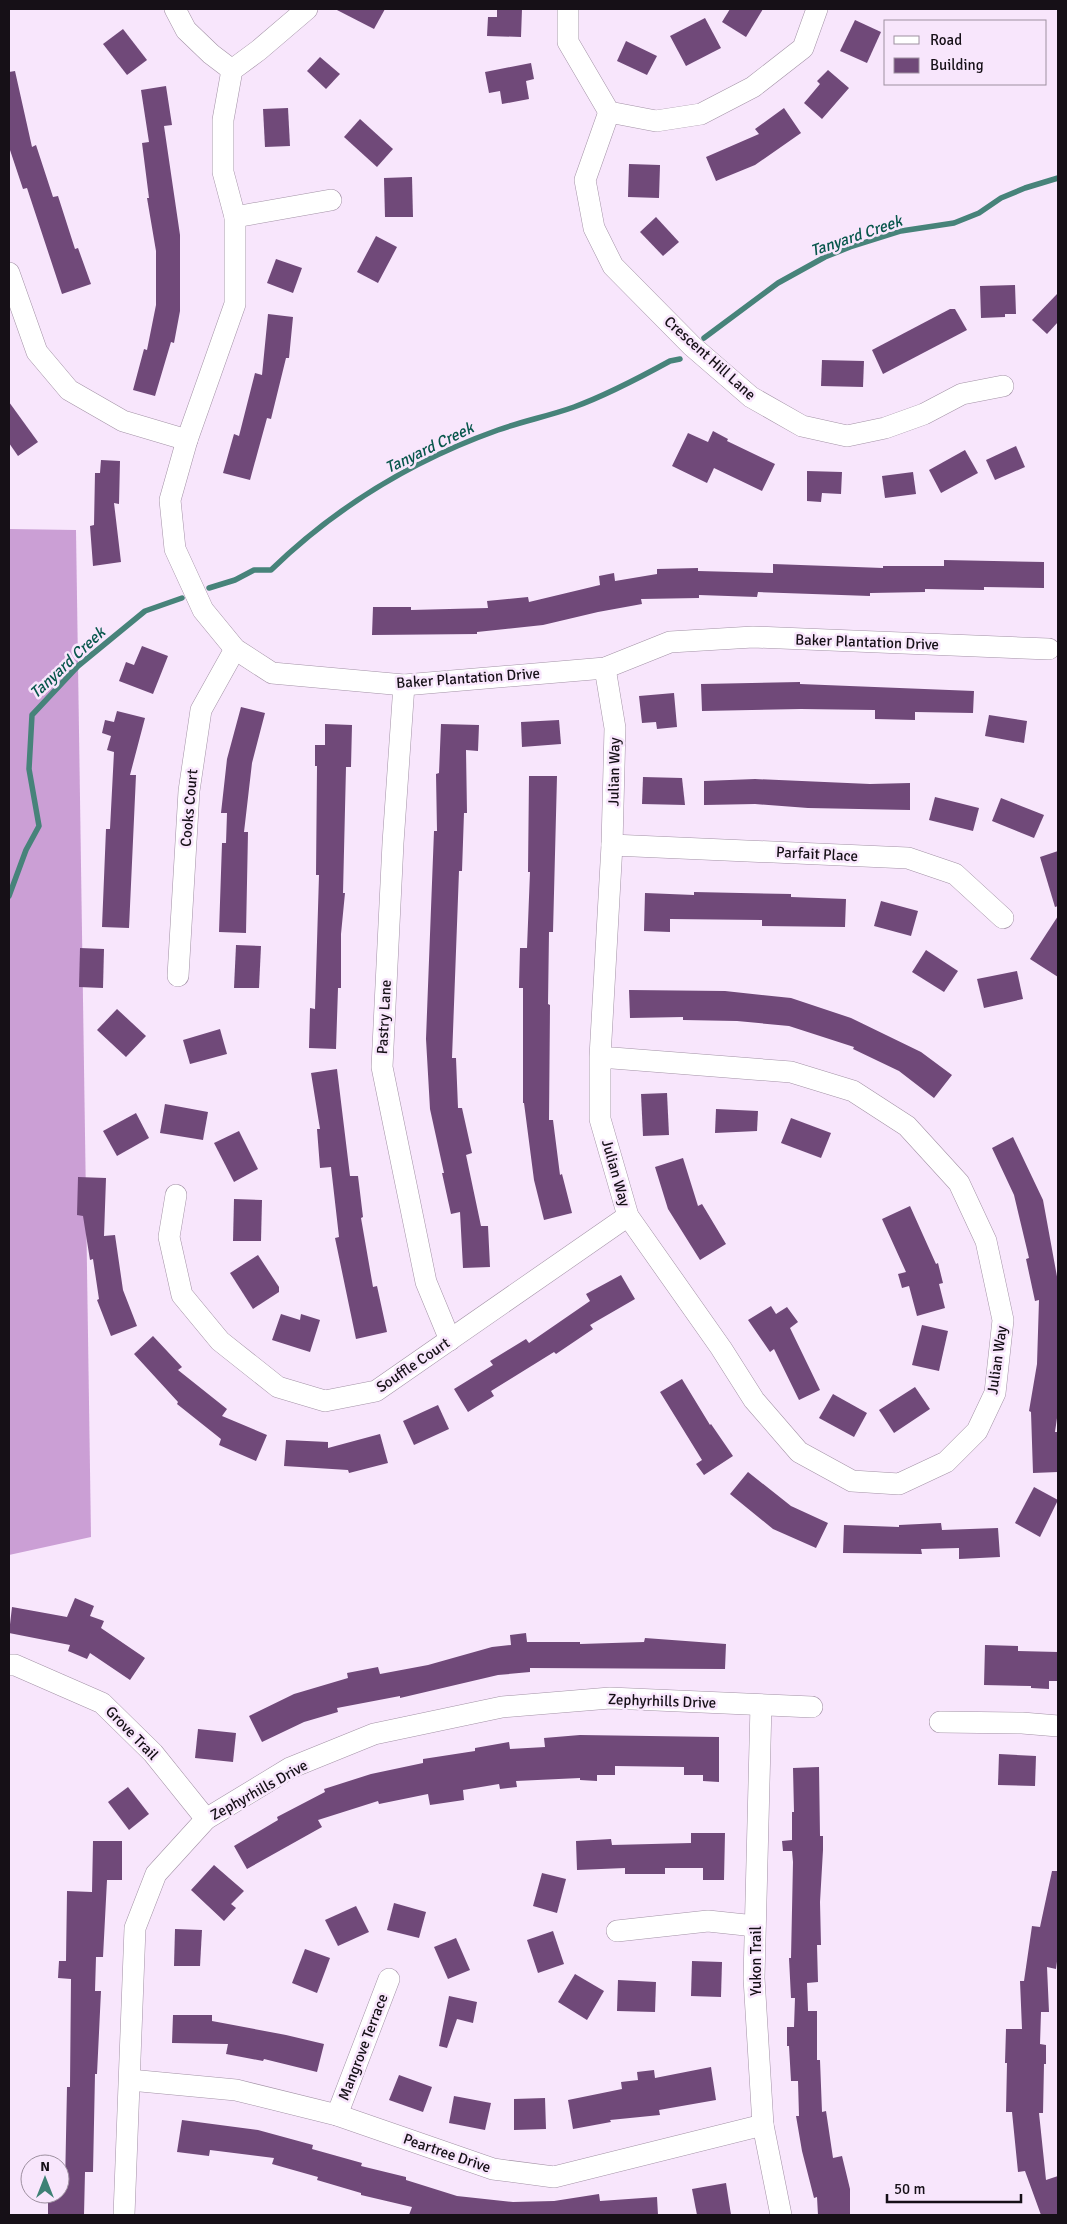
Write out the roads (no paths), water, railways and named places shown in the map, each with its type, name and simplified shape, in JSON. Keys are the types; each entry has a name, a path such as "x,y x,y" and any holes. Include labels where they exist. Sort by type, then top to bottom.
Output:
{"street":[{"path":"175,9 186,30 211,54 232,70 259,50 307,9"},
{"path":"568,9 568,42 609,112 656,121 701,114 753,87 803,48 817,9"},
{"name":"Baker Plantation Drive","path":"232,70 223,120 223,172 235,217 235,304 187,440 170,500 175,549 204,610 235,649 272,673 404,685 605,668 670,642 753,637 1050,648"},
{"name":"Crescent Hill Lane","path":"609,112 586,180 594,228 605,251 613,266 672,326 751,397 802,426 847,436 900,423 924,414 962,394 1003,386"},
{"path":"235,217 331,200"},
{"path":"9,274 38,352 69,390 124,421 187,440"},
{"name":"Cooks Court","path":"178,976 189,791 201,710 235,649"},
{"name":"Julian Way","path":"600,1057 791,1072 852,1091 907,1126 959,1183 986,1241 1003,1320 995,1392 977,1430 946,1462 899,1484 852,1481 799,1452 754,1400 721,1348 628,1216 600,1119 600,1057 612,845 615,728 605,668"},
{"name":"Pastry Lane","path":"404,685 393,843 382,1067 426,1282 450,1340"},
{"name":"Parfait Place","path":"612,845 908,858 955,874 1003,918"},
{"name":"Souffle Court","path":"176,1194 169,1237 182,1295 220,1341 278,1387 325,1401 376,1391 628,1216"},
{"name":"Grove Trail","path":"9,1665 15,1665 102,1703 153,1753 206,1819"},
{"name":"Zephyrhills Drive","path":"124,2215 135,1928 156,1874 206,1819 290,1768 374,1734 502,1707 610,1698 812,1707"},
{"name":"Yukon Trail","path":"761,1705 754,1978 763,2125 781,2215"},
{"path":"940,1722 1022,1723 1058,1726"},
{"path":"617,1931 708,1921 756,1926"},
{"name":"Mangrove Terrace","path":"337,2116 389,1979"},
{"name":"Peartree Drive","path":"130,2080 236,2090 337,2116 493,2170 554,2177 763,2125"}],"waterway":[{"name":"Tanyard Creek","path":"704,338 778,283 825,257 901,231 954,223 979,213 1001,198 1058,178"},
{"name":"Tanyard Creek","path":"209,588 235,580 254,570 271,570 322,525 349,506 405,471 435,456 498,430 586,402 623,386 670,361 680,359"},
{"name":"Tanyard Creek","path":"9,896 26,850 39,826 29,769 32,715 78,666 145,611 182,598"}]}
